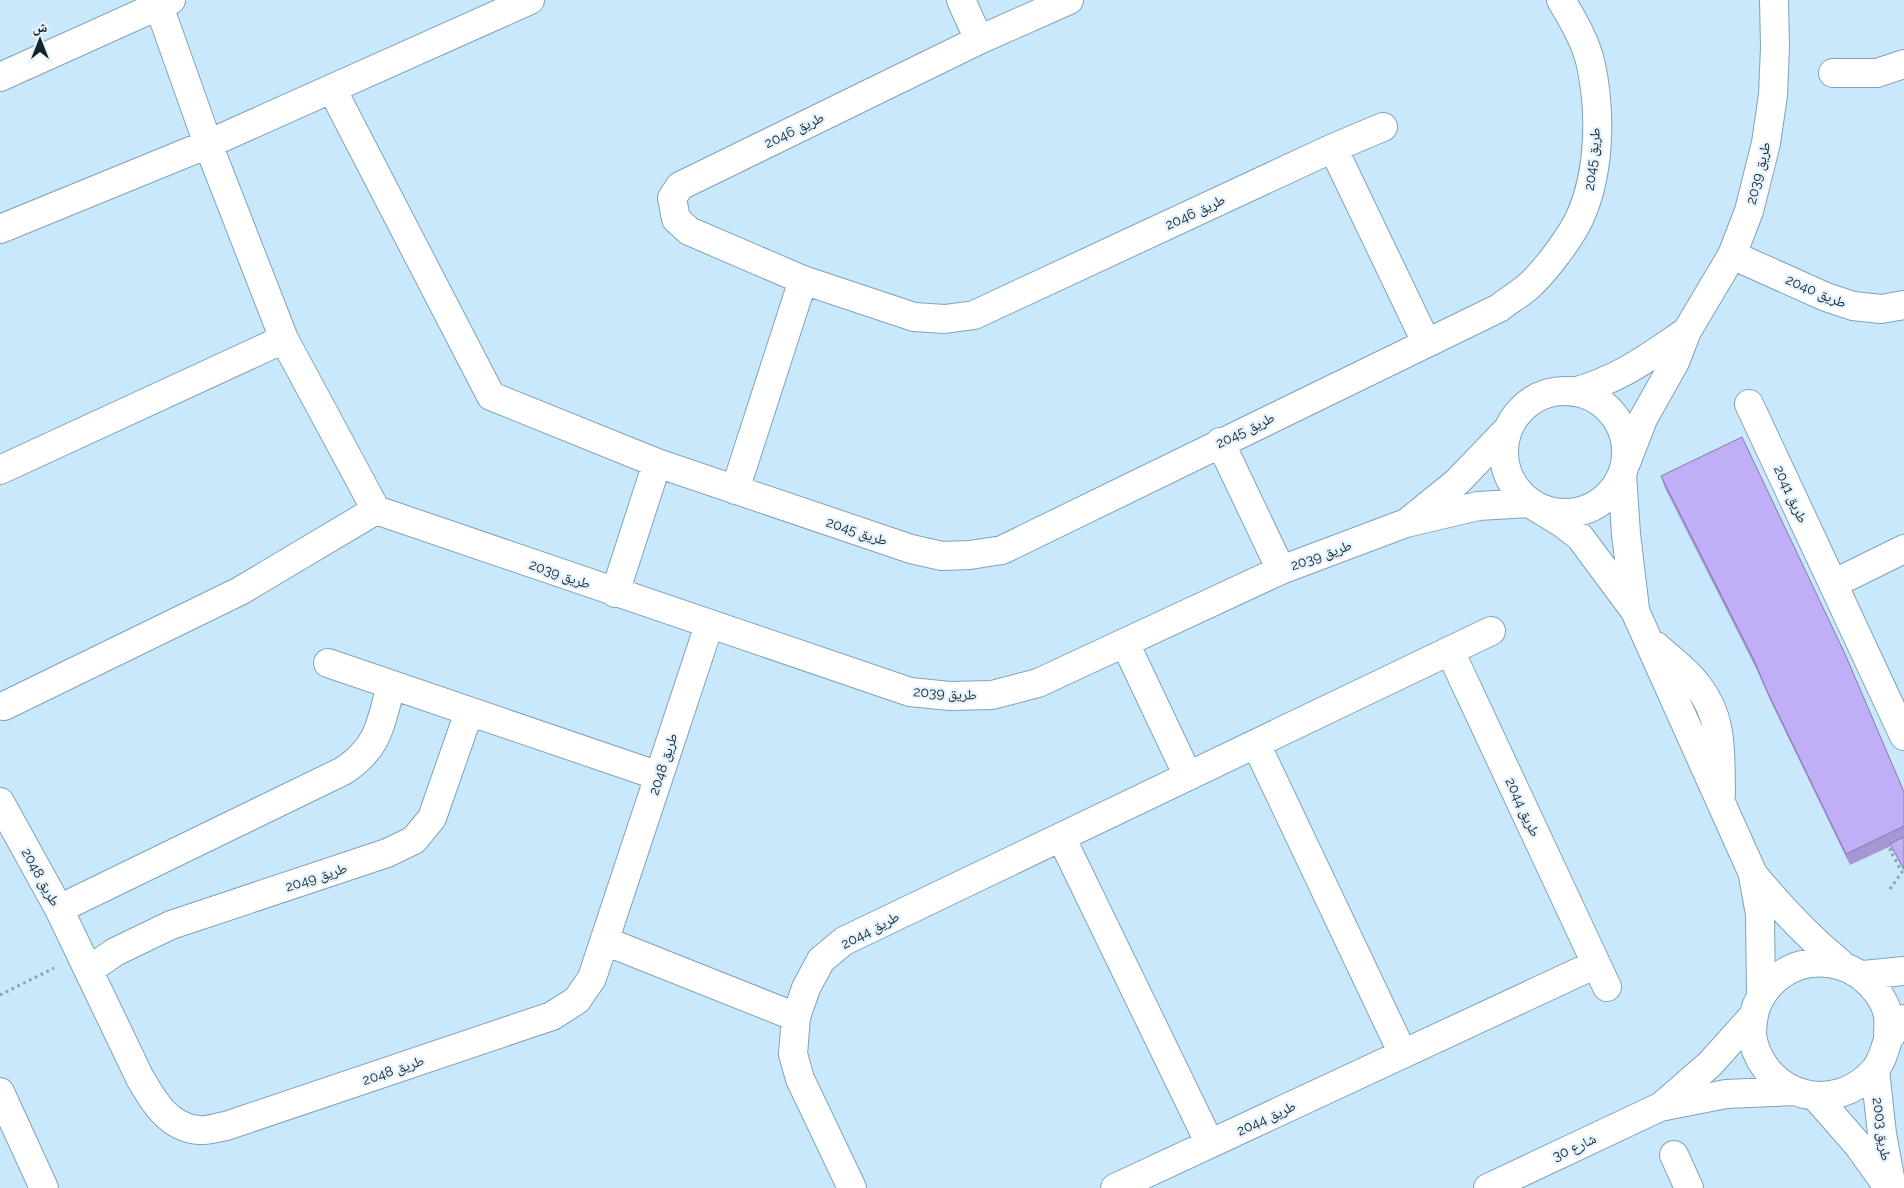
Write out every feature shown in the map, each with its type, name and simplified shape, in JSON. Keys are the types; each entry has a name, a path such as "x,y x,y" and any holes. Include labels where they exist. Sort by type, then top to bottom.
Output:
{"street":[{"path":"0,229 208,144 530,0"},
{"path":"961,0 979,40"},
{"name":"طريق 2046","path":"1069,0 979,40 680,186 672,198 676,219 689,231 803,280 914,317 945,319 974,315 1383,126"},
{"name":"طريق 2045","path":"332,89 491,396 657,463 911,549 942,556 970,555 1002,550 1220,442 1499,308 1530,285 1557,252 1581,216 1592,185 1596,143 1596,101 1591,64 1575,22 1561,0"},
{"name":"طريق 2039","path":"1624,468 1643,419 1675,362 1687,331 1732,254 1749,211 1766,144 1773,95 1776,47 1774,0"},
{"path":"0,78 165,3 208,144 284,339 376,510 240,591 4,706"},
{"path":"1834,73 1877,73 1904,64"},
{"path":"1333,148 1426,342"},
{"name":"طريق 2040","path":"1732,254 1826,297 1852,306 1881,308 1904,305"},
{"path":"735,490 803,280"},
{"name":"طريق 2039","path":"1574,392 1603,384 1621,375 1687,331"},
{"path":"0,470 284,339"},
{"path":"1635,611 1626,534 1624,468 1626,441 1620,425 1610,410 1596,400 1574,392 1563,391 1546,394 1530,402 1517,414 1508,429 1504,446 1505,463 1510,480 1529,503 1562,523 1580,537 1635,611 1753,874 1760,914 1757,1005 1753,1039 1760,1060 1774,1079 1805,1094 1845,1091 1858,1085 1875,1070 1896,1029 1878,992 1802,930 1753,874"},
{"name":"طريق 2041","path":"1749,404 1904,736"},
{"name":"طريق 2039","path":"1406,524 1457,482 1508,429"},
{"path":"1220,442 1281,570"},
{"path":"615,593 657,463"},
{"path":"1529,503 1549,511 1565,513 1581,511 1596,505 1609,495 1624,468"},
{"name":"طريق 2039","path":"376,510 474,545 910,692 950,696 992,695 1038,683 1281,570 1406,524 1478,506 1529,503"},
{"path":"1834,584 1904,549"},
{"name":"طريق 2048","path":"0,802 59,909 140,1078 153,1101 172,1122 198,1130 226,1126 552,1016 577,1000 592,978 709,625"},
{"name":"طريق 2044","path":"852,1188 800,1079 793,1054 796,1017 806,988 822,960 844,941 1491,631"},
{"path":"1125,643 1188,776"},
{"name":"طريق 2044","path":"1115,1188 1403,1054 1601,976 1450,650"},
{"path":"328,663 660,776"},
{"path":"59,909 343,771 359,760 371,747 380,730 391,685"},
{"name":"طريق 2049","path":"85,962 122,949 171,925 387,853 414,840 425,830 432,818 469,712"},
{"path":"1256,744 1403,1054"},
{"path":"1062,837 1210,1144"},
{"path":"605,941 796,1017"},
{"path":"1757,1005 1776,977 1795,966 1817,961 1851,969 1904,971"},
{"name":"شارع 30","path":"1660,1107 1710,1064 1757,1005"},
{"name":"طريق 2003","path":"1875,1070 1882,1134 1892,1188"},
{"path":"0,1092 9,1134 44,1188"},
{"name":"شارع 30","path":"1488,1188 1660,1107 1726,1094 1805,1094"},
{"name":"طريق 2003","path":"1805,1094 1858,1145 1888,1188"},
{"path":"1674,1156 1689,1188"}],"path":[{"path":"1890,889 1903,874 1890,850 1897,846"},
{"path":"0,995 85,962"}],"building":[{"path":"1742,437 1845,654 1904,792 1904,826 1846,854 1753,658 1661,476"},
{"path":"1904,837 1904,869 1890,844"}]}
